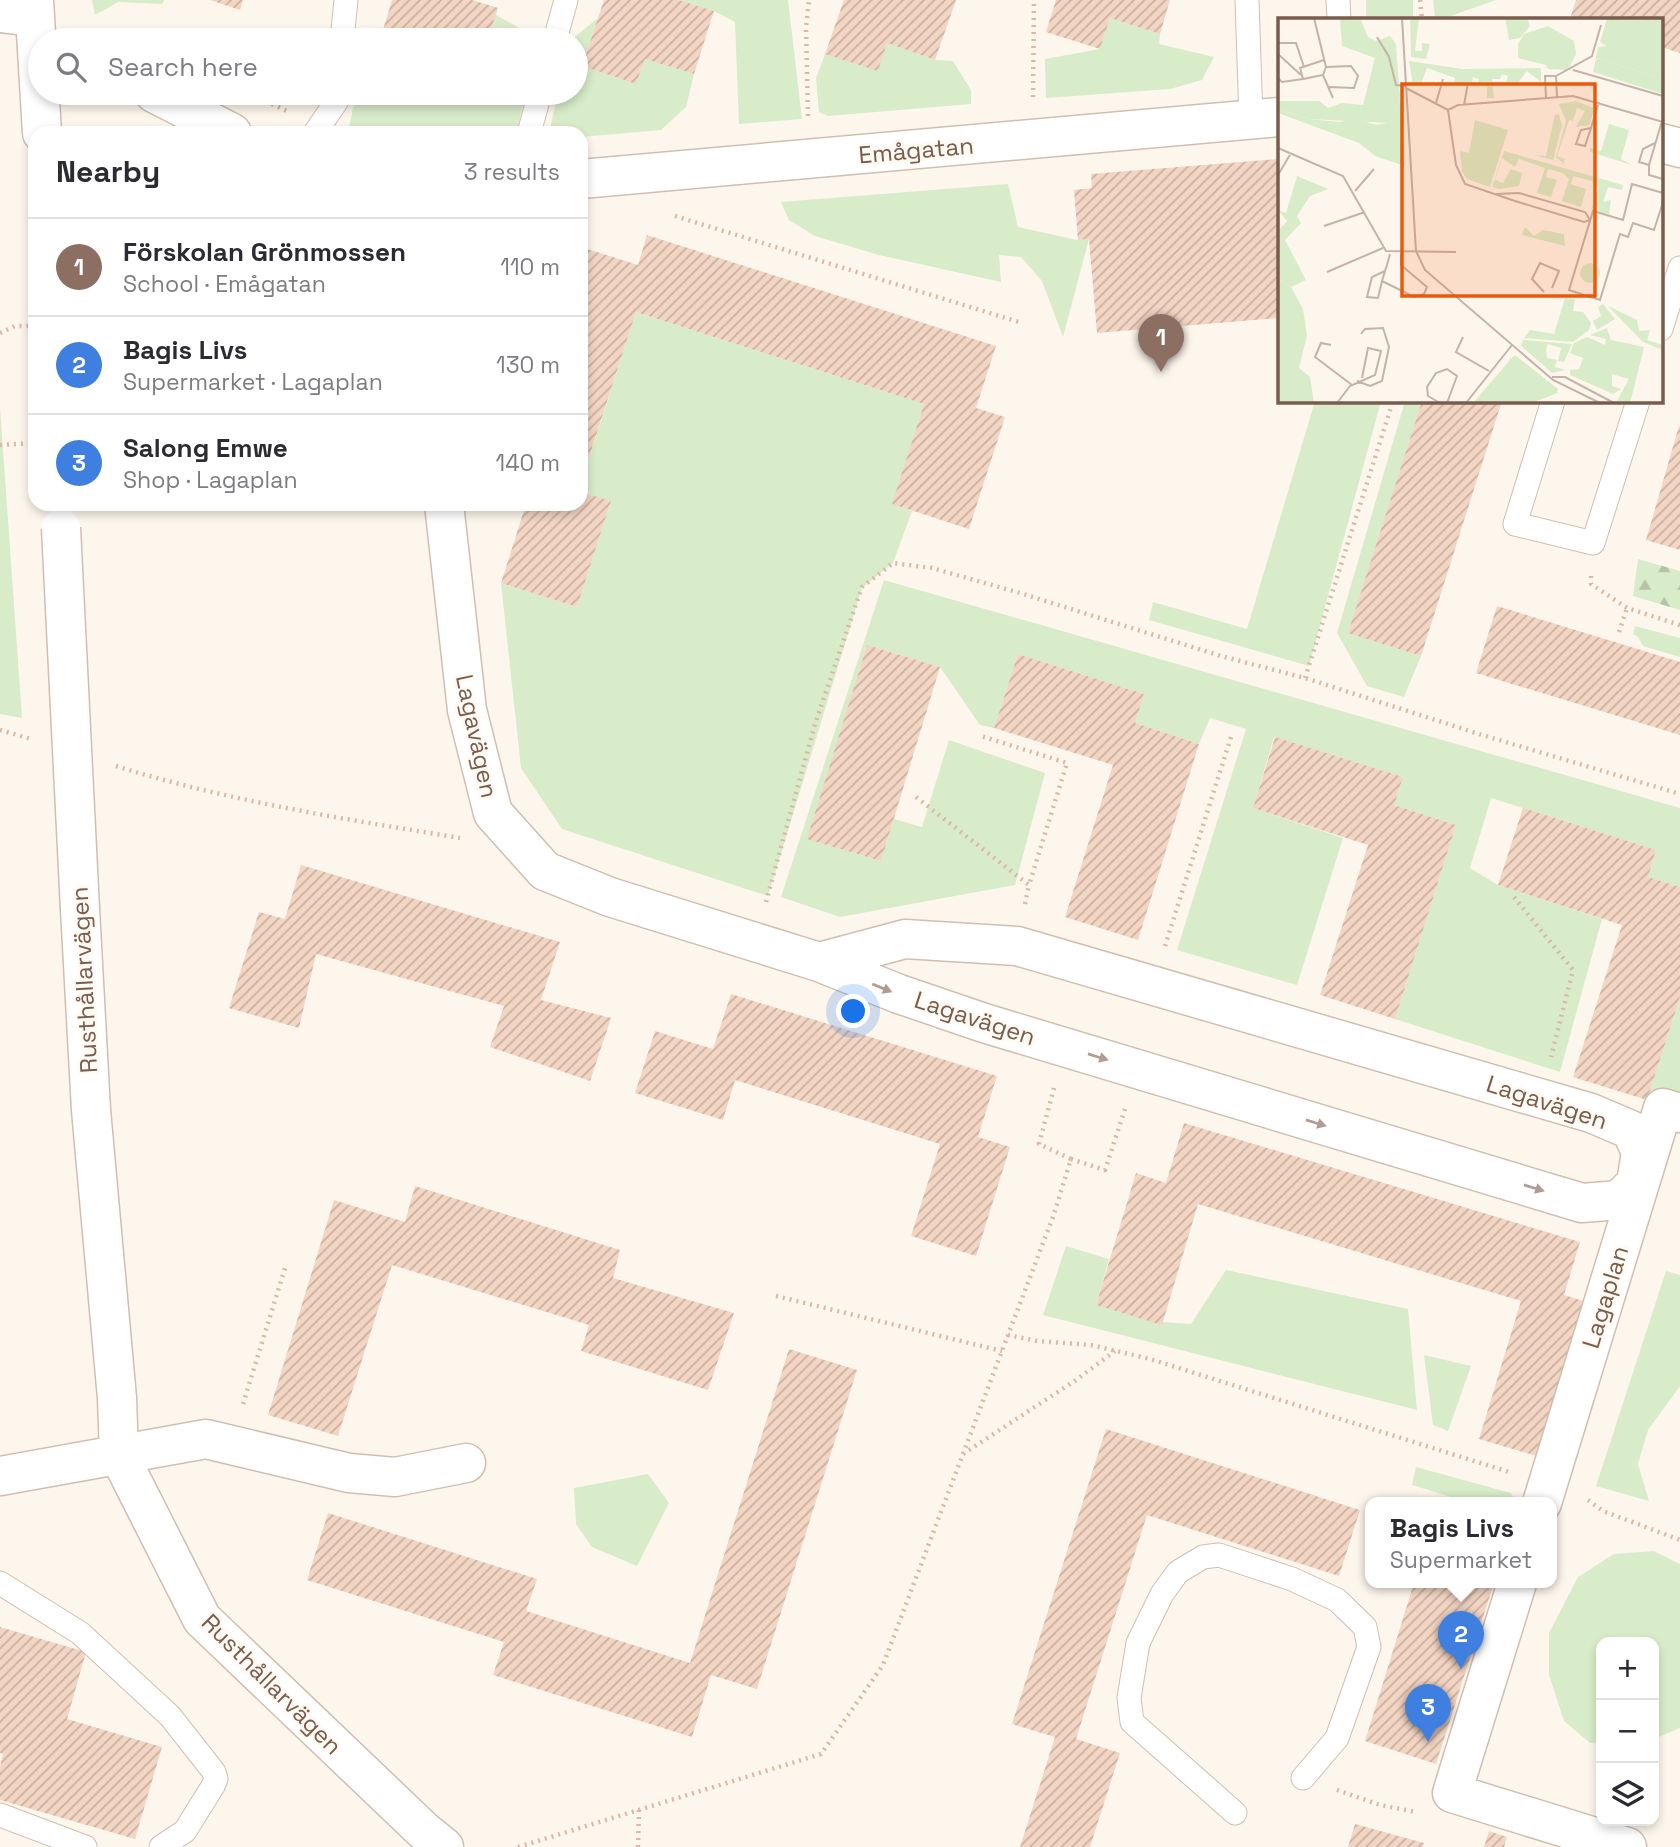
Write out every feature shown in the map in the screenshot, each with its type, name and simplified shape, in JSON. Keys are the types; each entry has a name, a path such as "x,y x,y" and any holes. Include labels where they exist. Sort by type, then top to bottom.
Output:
{"street":[{"path":"39,105 41,126"},
{"path":"177,105 218,126"},
{"name":"Emågatan","path":"588,178 1265,118"},
{"path":"1662,143 1680,148"},
{"name":"Lagavägen","path":"445,511 467,710 493,813 545,871 610,897 818,962 899,994 1582,1203 1619,1200 1636,1183 1641,1152 1631,1130 1591,1113 1017,946 905,939 818,962"},
{"name":"Rusthållarvägen","path":"60,516 91,1110 117,1398 119,1455 202,1619 434,1839"},
{"name":"Lagaplan","path":"1556,1494 1663,1108 1680,1113"},
{"path":"0,1476 206,1439 349,1473 395,1477 466,1463"},
{"path":"1515,1588 1452,1793 1628,1847"}],"lane":[{"path":"343,28 346,0"},
{"path":"558,28 566,0"},
{"name":"Emågatan","path":"1247,0 1265,118"},
{"path":"1338,0 1339,18"},
{"path":"321,126 334,105"},
{"path":"531,126 537,105"},
{"path":"1662,326 1680,268"},
{"path":"1553,402 1516,524 1593,543 1638,402"},
{"path":"1235,1813 1132,1722 1129,1698 1138,1643 1162,1594 1178,1572 1203,1557 1219,1555 1292,1579 1337,1600 1365,1627 1369,1647 1337,1738 1303,1778"},
{"path":"0,1583 80,1633 170,1716 214,1772 216,1779 213,1786 185,1831 161,1847"},
{"path":"0,1815 85,1847"}],"path":[{"path":"808,125 806,28 809,0"},
{"path":"1034,0 1034,105"},
{"path":"1420,0 1422,18"},
{"path":"663,212 1022,323"},
{"path":"0,333 15,326 28,326"},
{"path":"1305,678 1393,402"},
{"path":"0,445 28,443"},
{"path":"1593,543 1591,584 1627,608 1680,625"},
{"path":"754,941 815,724 862,587 893,563 945,572 1020,593 1680,794"},
{"path":"1619,632 1627,608"},
{"path":"0,730 41,742"},
{"path":"916,797 1029,885 1067,763 981,736"},
{"path":"1154,984 1231,737"},
{"path":"106,763 159,779 299,812 463,838 493,813"},
{"path":"1514,897 1573,971 1540,1098"},
{"path":"1067,1047 1039,1144 1071,1159 1105,1170 1139,1069"},
{"path":"518,1847 821,1754 883,1665 1053,1217 1071,1159"},
{"path":"230,1445 285,1268"},
{"path":"776,1296 1002,1350"},
{"path":"1008,1335 1115,1350 1333,1415 1680,1540"},
{"path":"962,1454 1076,1380 1115,1350"},
{"path":"638,1847 639,1810"}],"green space":[{"path":"92,0 164,0 162,4 118,2 95,15"},
{"path":"679,0 788,0 802,119 739,124 735,22 714,11"},
{"path":"1366,0 1413,0 1413,18 1366,18"},
{"path":"1433,0 1496,0 1445,18 1435,18"},
{"path":"496,15 519,28 492,28"},
{"path":"598,18 588,48 588,28 586,28"},
{"path":"1110,18 1160,34 1159,44 1214,57 1202,80 1170,89 1046,98 1045,59 1100,49"},
{"path":"887,43 935,60 953,61 971,90 971,104 828,116 819,112 816,78 825,54"},
{"path":"645,59 694,74 686,107 661,130 588,136 588,126 551,126 555,105 588,105 588,68 636,84"},
{"path":"354,105 523,105 518,126 349,126"},
{"path":"1008,184 1018,227 1077,240 1089,239 1063,337 1042,281 1021,257 999,255 1001,282 879,255 815,236 789,220 781,202"},
{"path":"636,312 924,404 893,504 912,511 893,563 862,588 768,896 562,829 521,768 501,583 577,607 611,501 588,494 588,462"},
{"path":"1315,402 1381,402 1309,666 1149,620 1153,602 1247,629"},
{"path":"1405,402 1422,402 1349,633 1421,656 1404,697 1367,686 1337,633"},
{"path":"0,407 22,718 0,714"},
{"path":"1638,559 1680,571 1680,610 1633,596"},
{"path":"884,580 1680,808 1680,887 1648,877 1656,850 1491,798 1470,868 1498,885 1602,919 1560,1072 1395,1019 1456,825 1394,805 1403,777 1274,737 1253,808 1343,838 1297,985 1177,950 1246,729 1210,718 1199,744 1135,723 1144,694 1018,654 994,728 980,725 940,667 867,645 808,839 881,861 894,819 922,827 949,740 1045,773 1015,885 840,917 781,897"},
{"path":"1635,626 1680,638 1680,657 1643,646 1633,634"},
{"path":"1680,997 1680,1111 1647,1100"},
{"path":"1066,1246 1109,1259 1096,1305 1151,1321 1191,1324 1226,1270 1408,1309 1417,1410 1043,1315"},
{"path":"1666,1271 1680,1275 1680,1386 1648,1430 1638,1464 1649,1501 1596,1486"},
{"path":"1424,1355 1471,1366 1448,1431 1433,1425"},
{"path":"1416,1467 1511,1493 1513,1497 1451,1497 1412,1485"},
{"path":"648,1474 669,1503 637,1566 592,1547 576,1524 574,1488"},
{"path":"1654,1551 1680,1564 1680,1728 1659,1737 1659,1637 1596,1637 1596,1743 1590,1743 1564,1721 1549,1675 1549,1633 1578,1577 1614,1554"}],"building":[{"path":"210,0 243,0 240,10"},
{"path":"392,0 472,0 498,8 492,28 384,28"},
{"path":"604,0 679,0 714,11 694,74 645,59 636,84 588,68 588,48"},
{"path":"844,0 956,0 935,60 887,43 878,71 825,54"},
{"path":"1056,0 1170,0 1160,34 1110,18 1100,49 1046,32"},
{"path":"1576,0 1680,0 1680,53 1662,47 1662,18 1570,18"},
{"path":"1278,159 1278,318 1097,333 1089,239 1078,240 1074,190 1092,188 1091,174"},
{"path":"647,235 996,346 976,408 1005,417 969,529 892,504 924,404 636,312 588,460 588,249 638,265"},
{"path":"1422,402 1502,402 1421,656 1348,633"},
{"path":"1680,427 1680,550 1646,540"},
{"path":"588,494 611,501 577,607 501,583 524,511 588,511"},
{"path":"1497,606 1680,662 1680,735 1476,673"},
{"path":"867,645 940,667 881,861 807,839"},
{"path":"1018,654 1144,694 1135,723 1199,744 1138,940 1065,917 1113,765 994,728"},
{"path":"1275,737 1403,777 1394,805 1456,825 1395,1019 1320,995 1368,845 1253,808"},
{"path":"1523,808 1656,850 1648,877 1680,887 1680,997 1647,1100 1573,1077 1622,925 1498,885"},
{"path":"301,865 560,942 541,1000 611,1018 590,1081 490,1047 504,1006 316,954 299,1028 229,1008 259,912 285,919"},
{"path":"731,994 997,1076 978,1137 1010,1147 976,1256 911,1236 940,1144 735,1080 723,1120 635,1093 655,1031 713,1049"},
{"path":"1184,1123 1580,1242 1564,1295 1590,1303 1543,1458 1479,1439 1521,1301 1198,1204 1162,1325 1096,1305 1136,1173 1166,1183"},
{"path":"415,1186 620,1250 613,1278 734,1313 708,1390 581,1351 589,1325 392,1265 338,1436 268,1415 334,1200 405,1222"},
{"path":"789,1349 857,1370 757,1689 711,1675 692,1737 493,1675 504,1642 307,1580 328,1513 537,1579 526,1611 690,1663"},
{"path":"1106,1429 1360,1510 1339,1576 1147,1515 1076,1739 1120,1753 1090,1847 1020,1847 1055,1737 1012,1724"},
{"path":"1412,1588 1492,1588 1436,1764 1365,1741"},
{"path":"0,1627 86,1652 67,1719 162,1747 135,1839 0,1800 0,1767 3,1754 0,1753"},
{"path":"1355,1824 1424,1843 1423,1847 1348,1847"},
{"path":"1489,1831 1507,1837 1504,1847 1484,1847"}],"place":[{"name":"Förskolan Grönmossen","path":"1161,372"},
{"name":"Bagis Livs","path":"1461,1669"},
{"name":"Salong Emwe","path":"1428,1742"}]}
